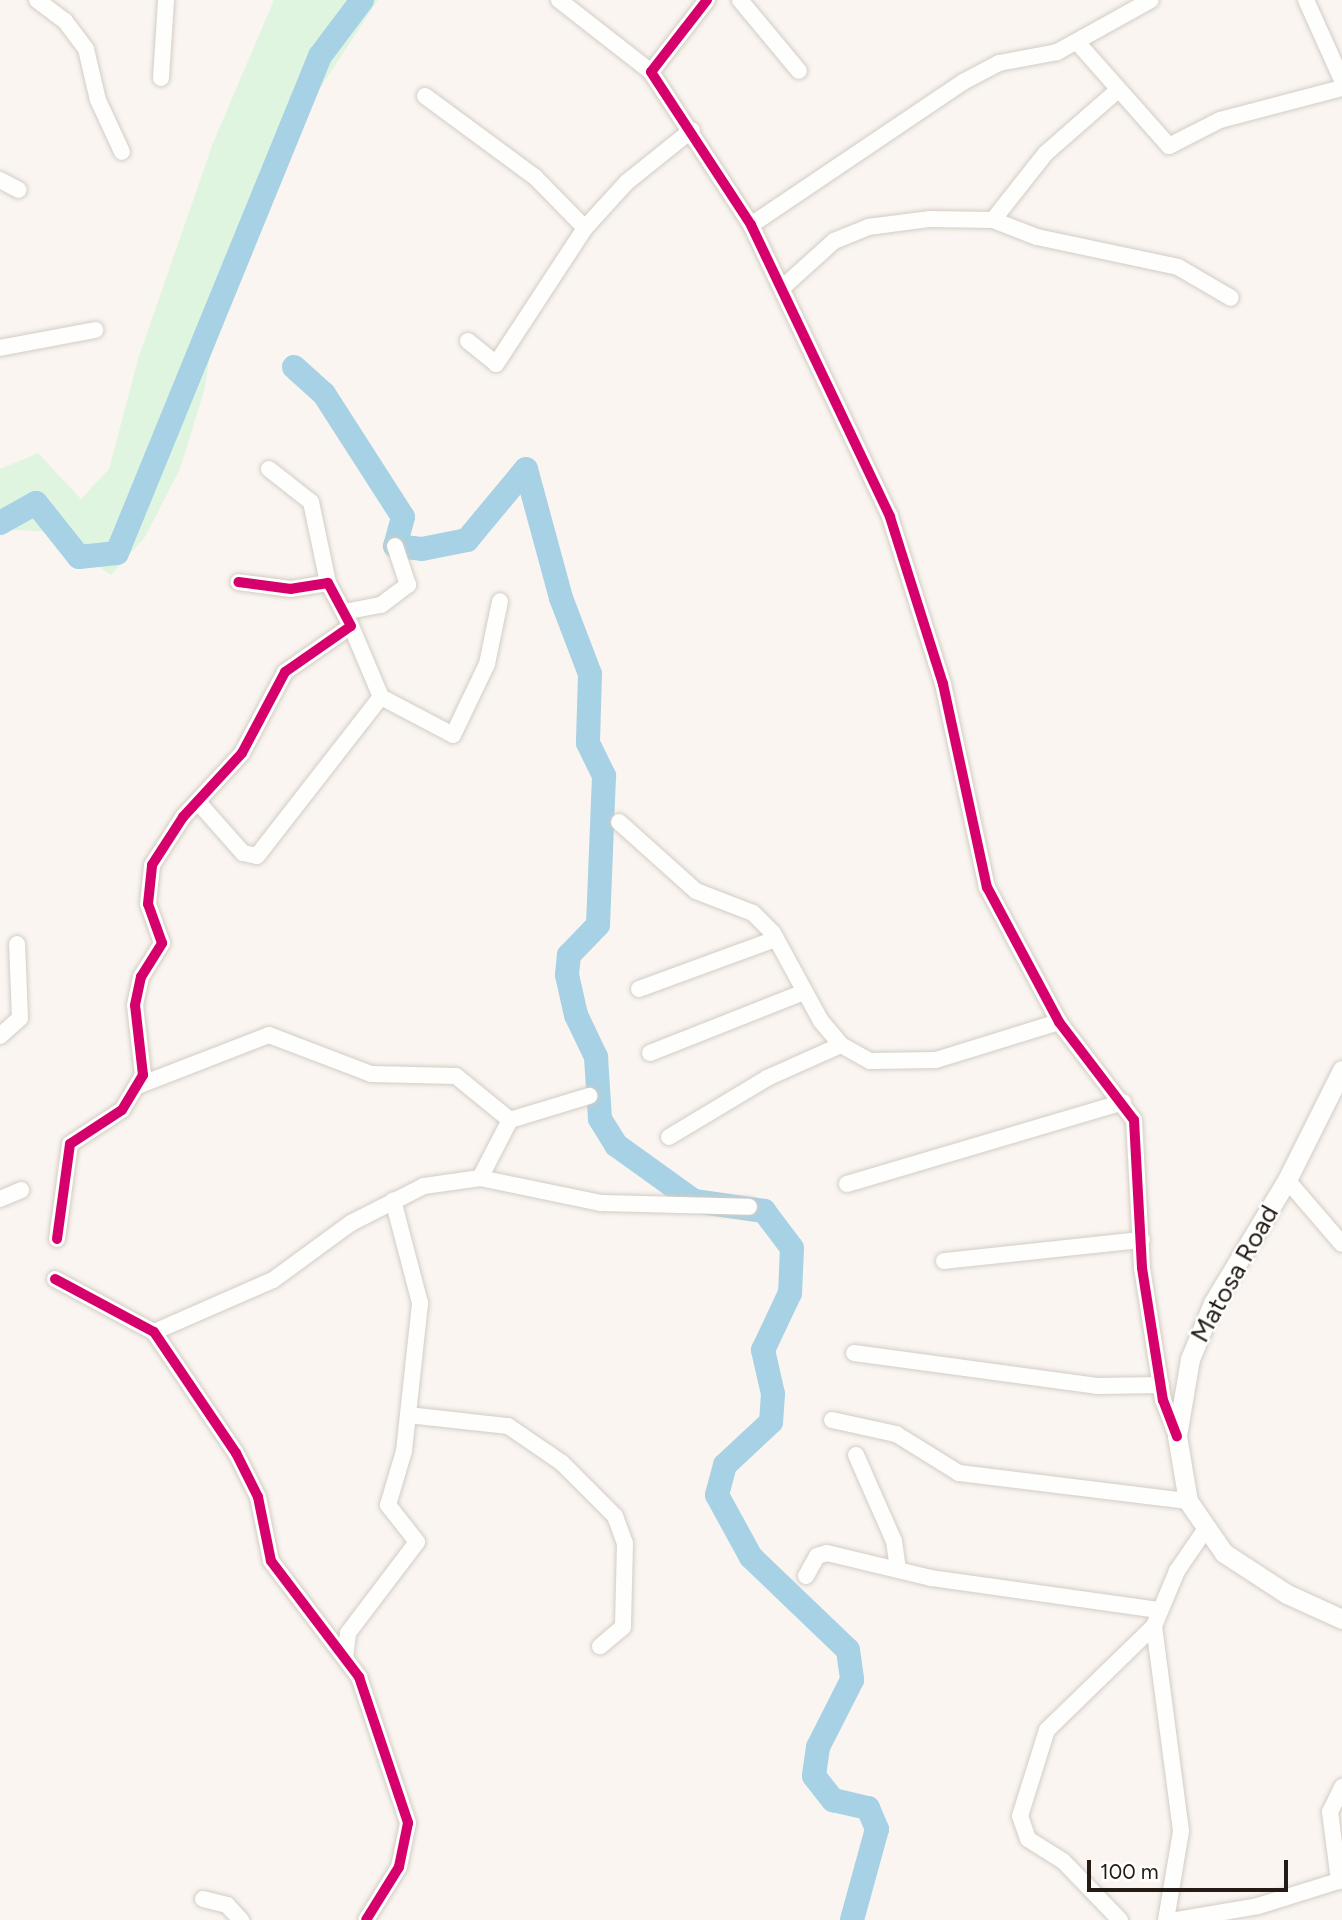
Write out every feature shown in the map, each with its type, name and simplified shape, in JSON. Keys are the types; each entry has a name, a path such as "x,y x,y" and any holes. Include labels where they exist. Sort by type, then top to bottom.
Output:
{"street":[{"path":"37,0 65,20 86,49 98,100 122,152"},
{"path":"161,78 166,0"},
{"path":"558,0 651,72 692,130 751,225 903,551 943,684 987,887 1059,1022 1123,1102 1139,1141 1142,1240 1161,1385 1177,1436"},
{"path":"651,72 707,0"},
{"path":"740,0 799,71"},
{"path":"751,225 963,82 999,63 1077,42 1152,0"},
{"path":"1306,0 1342,80"},
{"path":"1077,42 1169,146 1220,120 1342,88"},
{"path":"993,220 1046,153 1118,90"},
{"path":"425,96 536,177 585,228"},
{"path":"468,341 496,364 585,228 627,182 692,130"},
{"path":"0,180 19,190"},
{"path":"782,288 811,256 868,226 930,219 993,220 1037,237 1178,267 1231,298"},
{"path":"0,348 95,330"},
{"path":"270,468 311,502 328,583 381,697 453,735 487,664 500,601"},
{"path":"140,1085 144,1052 135,1005 141,977 162,943 148,904 152,865 198,802 242,753 285,672 347,619 381,606 408,585 395,545"},
{"path":"239,582 291,589 328,583"},
{"path":"198,802 243,853 257,856 381,697"},
{"path":"619,822 696,891 753,913 776,939 804,992 841,1045 870,1061 936,1060 1059,1022"},
{"path":"639,989 776,939"},
{"path":"0,1035 20,1018 17,944"},
{"path":"650,1053 804,992"},
{"path":"57,1239 70,1144 109,1121 140,1085 269,1035 370,1074 456,1076 510,1120"},
{"path":"669,1136 767,1078 841,1045"},
{"name":"Matosa Road","path":"1342,1070 1287,1180 1213,1303 1190,1359 1177,1436 1188,1501 1205,1530 1224,1553 1287,1594 1342,1619"},
{"path":"480,1178 510,1120 589,1096"},
{"path":"847,1184 1123,1102"},
{"path":"154,1332 273,1280 393,1200 424,1186 480,1178 601,1203 750,1207"},
{"path":"1287,1180 1342,1244"},
{"path":"0,1199 21,1190"},
{"path":"345,1658 348,1633 417,1542 388,1505 408,1415 419,1287 393,1200"},
{"path":"944,1261 1142,1240"},
{"path":"55,1279 154,1332 236,1453 258,1497 271,1561 345,1658 377,1721 408,1823 399,1867 366,1920"},
{"path":"854,1353 1097,1386 1161,1385"},
{"path":"408,1415 508,1426 562,1463 615,1516 625,1543 623,1627 600,1646"},
{"path":"832,1420 896,1434 959,1473 1188,1501"},
{"path":"856,1455 894,1541 898,1570"},
{"path":"1166,1920 1181,1831 1154,1626 1158,1610 1205,1530"},
{"path":"806,1576 827,1553 898,1570 1158,1610"},
{"path":"1120,1920 1063,1861 1028,1839 1020,1816 1048,1730 1154,1626"},
{"path":"1177,1920 1258,1906 1341,1881 1330,1812 1342,1787"},
{"path":"203,1899 227,1905 242,1920"}],"green space":[{"path":"274,0 378,0 282,146 218,297 205,388 180,469 145,537 111,575 50,532 0,529 0,469 38,453 81,499 109,469 139,356 213,143"}],"waterway":[{"path":"0,523 36,503 79,557 117,553 320,56 362,0"},
{"path":"294,367 324,394 403,517 395,546 422,549 467,540 526,469 561,598 590,674 588,743 604,776 598,925 569,955 567,975 576,1015 596,1057 600,1119 616,1145 694,1201 764,1211 792,1248 790,1293 763,1350 773,1394 771,1422 725,1465 717,1495 751,1557 848,1650 852,1680 818,1747 814,1776 833,1800 868,1808 877,1829 852,1920"}],"cycle path":[{"path":"707,0 651,72 751,225 890,517 943,684 987,887 1059,1022 1134,1120 1142,1268 1163,1400 1177,1436"},
{"path":"57,1239 70,1144 122,1110 143,1075 135,1005 141,977 162,943 148,904 152,865 183,817 242,753 285,672 351,626 328,583 291,589 238,582"},
{"path":"55,1279 154,1332 236,1453 258,1497 271,1561 359,1677 408,1823 399,1867 366,1920"}]}
